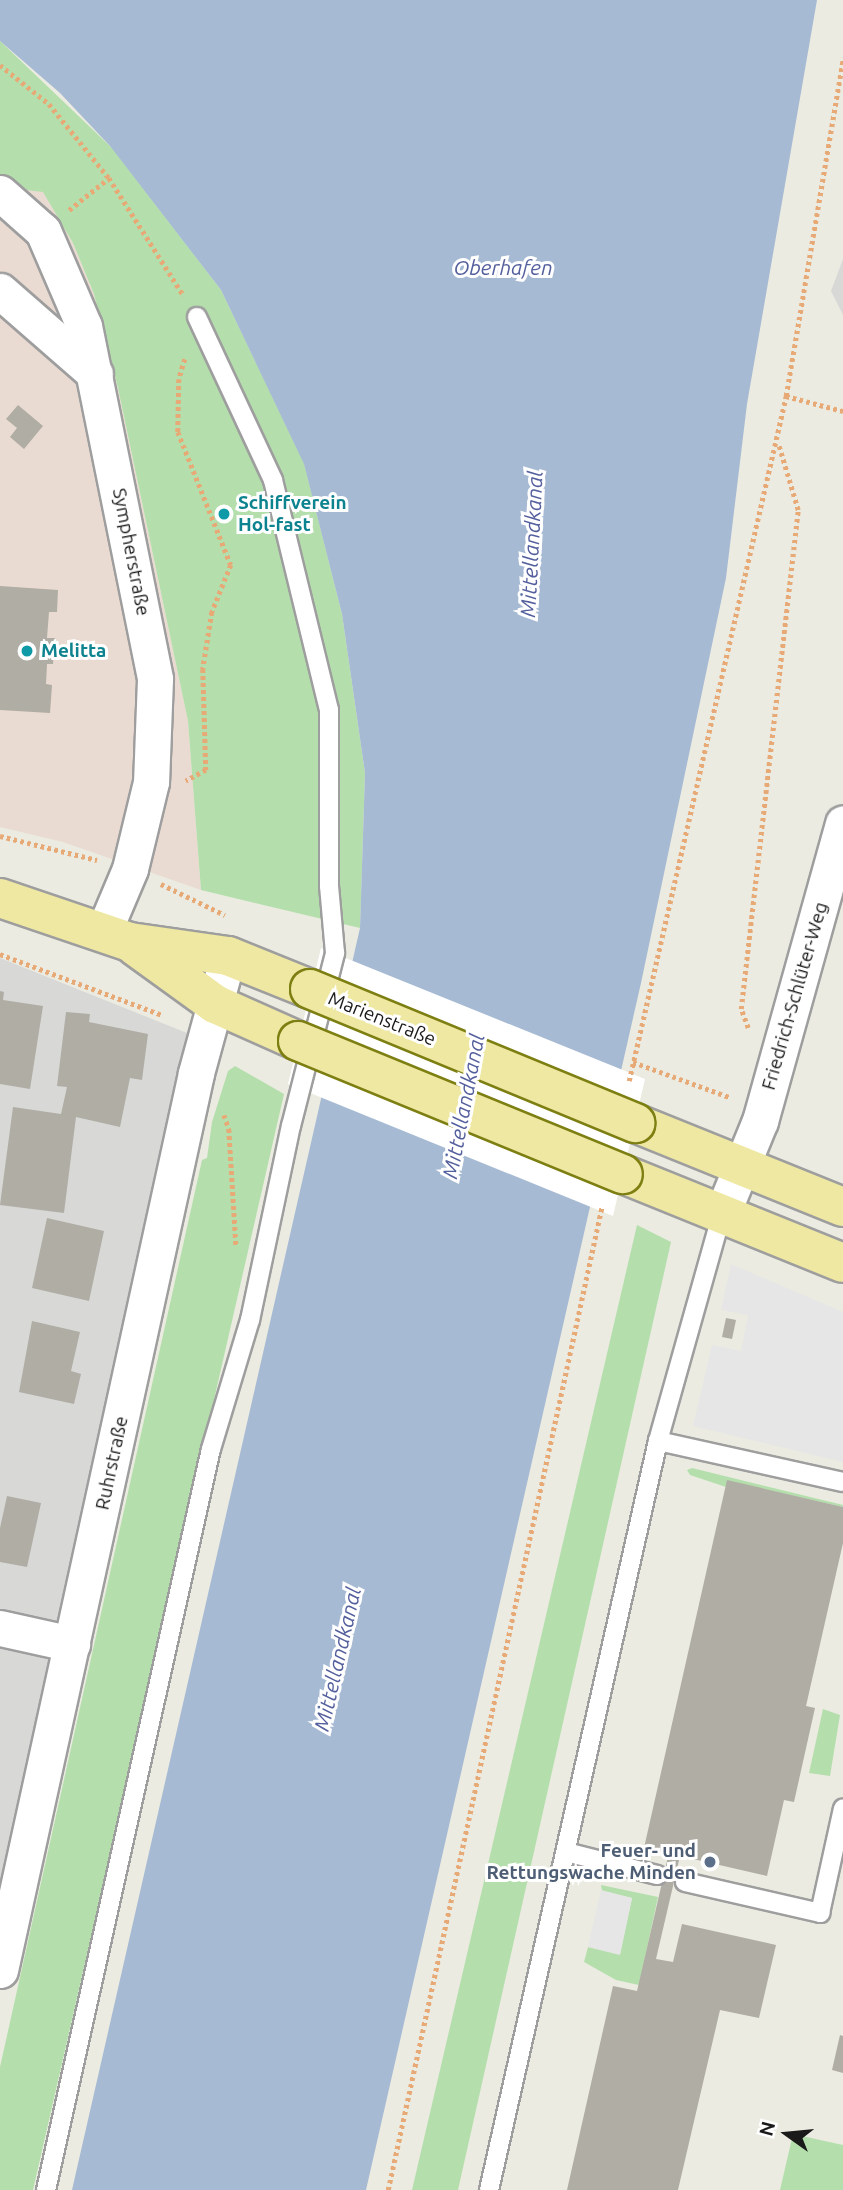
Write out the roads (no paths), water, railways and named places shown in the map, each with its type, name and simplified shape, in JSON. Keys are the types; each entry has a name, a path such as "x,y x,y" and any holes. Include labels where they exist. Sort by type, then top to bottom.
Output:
{"main road":[{"name":"Marienstraße","path":"0,898 116,938 228,956 310,989 631,1106 744,1167 843,1207"},
{"name":"Marienstraße","path":"116,938 211,1018 298,1041 613,1186 722,1214 843,1263"}],"street":[{"name":"Sympherstraße","path":"0,193 43,231 84,326 155,679 150,782 116,938"},
{"path":"0,291 95,374"},
{"name":"Friedrich-Schlüter-Weg","path":"744,1167 843,823"},
{"name":"Ruhrstraße","path":"0,1970 196,1073 228,956"},
{"path":"722,1214 744,1167"},
{"path":"0,1628 72,1644"}],"lane":[{"path":"46,2190 211,1449 250,1320 290,1126 335,953 329,886 329,710 273,480 197,317"},
{"path":"489,2190 658,1441 722,1214"},
{"path":"658,1441 843,1482"},
{"path":"685,1882 820,1913 843,1808"},
{"path":"566,1852 657,1875"}],"water":[{"path":"0,0 817,0 747,404 726,578 641,983 366,2190 72,2190 360,928 365,773 342,614 304,464 221,290 110,146 60,93 0,41"}],"place":[{"name":"Schiffverein Hol-fast","path":"224,514"},
{"name":"Melitta","path":"27,651"},
{"name":"Feuer- und Rettungswache Minden","path":"710,1862"}],"water label":[{"name":"Oberhafen","path":"503,267"},
{"name":"Mittellandkanal","path":"531,544"},
{"name":"Mittellandkanal","path":"463,1106"},
{"name":"Mittellandkanal","path":"337,1659"}]}
